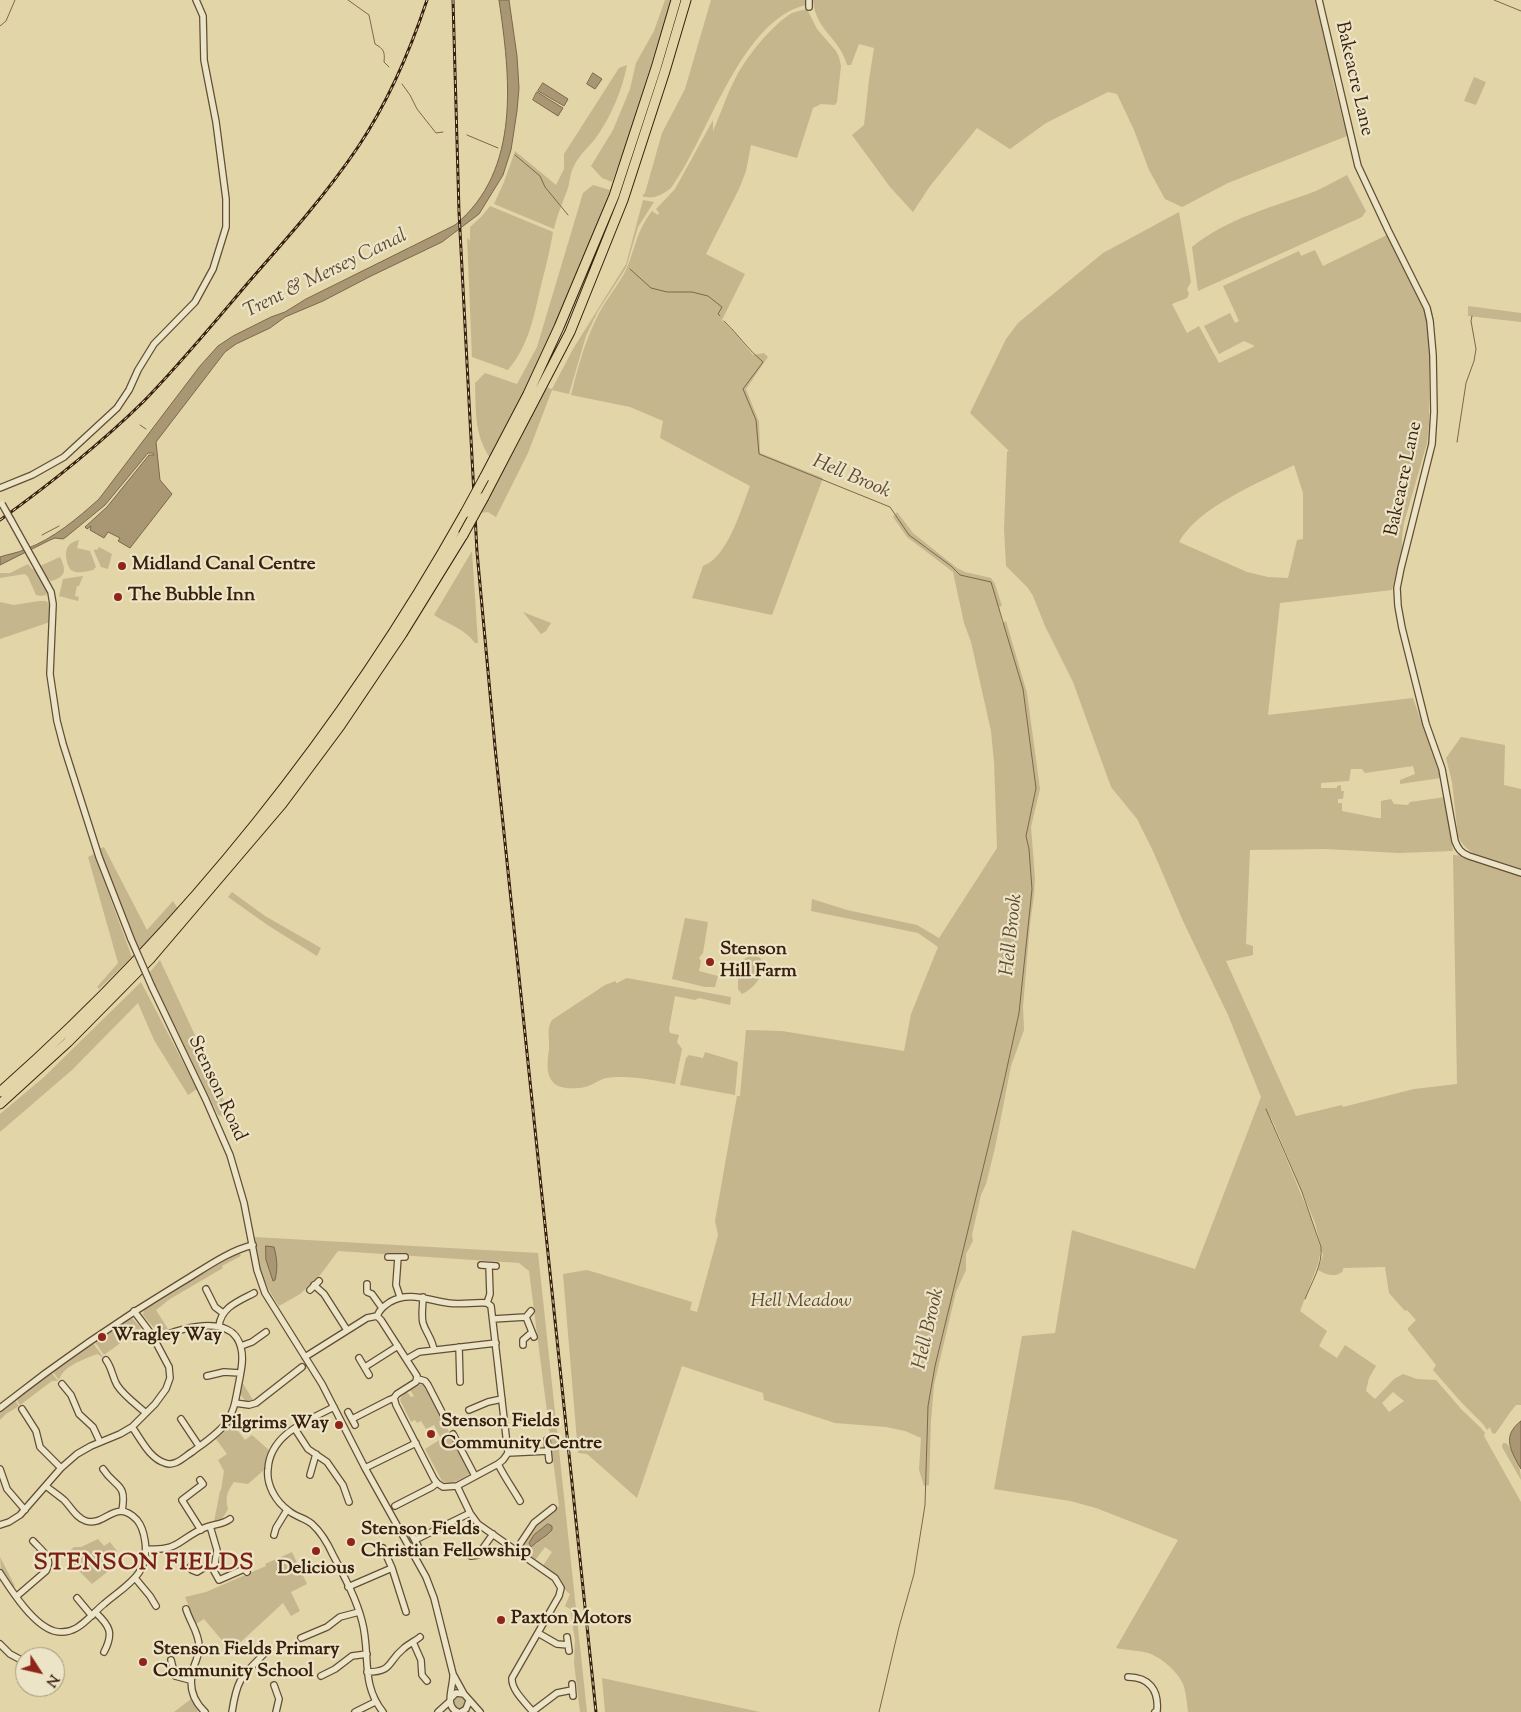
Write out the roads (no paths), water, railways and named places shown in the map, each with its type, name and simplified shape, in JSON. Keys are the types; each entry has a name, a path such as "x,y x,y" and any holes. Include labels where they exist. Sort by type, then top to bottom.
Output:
{"highway":[{"path":"0,1092 83,1014 145,951 204,885 278,794 346,704 396,628 484,478 528,394 559,327 614,196 676,0"},
{"path":"0,1104 68,1042 150,959 282,804 351,711 464,535 570,332 623,200 686,0"}],"street":[{"path":"0,488 32,475 64,457 117,408 154,344 195,302 213,269 226,227 226,199 216,122 204,60 203,16 196,0"},
{"name":"Bakeacre Lane","path":"1318,0 1358,166 1427,308 1432,337 1434,412 1432,444 1397,588 1402,628 1426,724 1442,769 1455,841 1462,854 1521,873"},
{"name":"Stenson Road","path":"1,502 49,586 52,597 50,674 52,697 61,737 99,857 130,939 230,1155 244,1203 257,1270 265,1293 334,1407 431,1588 453,1674 464,1694"},
{"path":"0,1408 134,1311 209,1266 239,1250 253,1245"},
{"path":"388,1257 401,1257 396,1285 400,1297"},
{"path":"481,1265 496,1266"},
{"path":"487,1303 490,1294 489,1266"},
{"path":"367,1284 367,1292 372,1294 382,1308"},
{"path":"314,1285 324,1294 347,1330"},
{"path":"206,1288 215,1307 223,1313"},
{"path":"219,1326 223,1313 234,1304 247,1300 254,1293"},
{"path":"305,1357 366,1318 377,1316 382,1308 400,1297 423,1298 448,1303 487,1303 492,1308 508,1453 504,1460 457,1486 448,1488 437,1483 394,1398"},
{"path":"423,1298 422,1318 424,1326 432,1338 434,1350"},
{"path":"0,1525 15,1519 25,1510 61,1468 83,1450 132,1427 162,1396 170,1378 169,1367 154,1340 134,1311"},
{"path":"493,1319 526,1317 531,1311"},
{"path":"377,1316 407,1359 418,1379 428,1385 446,1420"},
{"path":"522,1345 523,1340 533,1335 526,1317"},
{"path":"132,1427 153,1455 165,1464 177,1462 222,1428 230,1416 235,1403 242,1358 241,1346 234,1335 227,1329 219,1326 206,1326 182,1329 154,1340"},
{"path":"255,1331 259,1337"},
{"path":"241,1346 266,1332"},
{"path":"407,1359 420,1352 496,1343"},
{"path":"364,1367 398,1346"},
{"path":"459,1348 460,1382"},
{"path":"359,1358 369,1374"},
{"path":"106,1360 114,1365 115,1380 120,1388 146,1413"},
{"path":"291,1366 295,1372"},
{"path":"235,1403 249,1405 256,1403 302,1367"},
{"path":"208,1376 217,1376 224,1372 240,1374"},
{"path":"348,1412 353,1422 394,1398 418,1379"},
{"path":"66,1386 78,1412 92,1427 100,1442"},
{"path":"469,1410 488,1402 502,1399"},
{"path":"334,1407 295,1429 277,1442 268,1467 268,1477 272,1492 287,1510 310,1522 331,1550 359,1612 364,1630 370,1692 383,1712"},
{"path":"22,1409 36,1431 40,1447 61,1468"},
{"path":"181,1419 188,1424 199,1446"},
{"path":"295,1429 308,1449 328,1462 343,1485 349,1502"},
{"path":"453,1434 476,1476"},
{"path":"547,1440 549,1460"},
{"path":"365,1468 416,1443"},
{"path":"508,1453 548,1451"},
{"path":"310,1475 316,1454"},
{"path":"498,1464 516,1499"},
{"path":"103,1468 106,1476 119,1485 124,1493 122,1511"},
{"path":"0,1469 7,1489 25,1510"},
{"path":"200,1480 203,1484 182,1500 201,1530"},
{"path":"395,1506 437,1483"},
{"path":"0,1573 42,1625 55,1631 77,1628 84,1624 135,1578 144,1562 146,1549 141,1526 134,1518 122,1511 113,1512 96,1521 87,1521 77,1515 65,1501 46,1486"},
{"path":"457,1486 470,1513 478,1524 555,1578 560,1584 559,1596 512,1680 514,1688 533,1712 557,1693 572,1690"},
{"path":"401,1494 404,1501"},
{"path":"274,1536 276,1528 287,1510"},
{"path":"415,1540 470,1513"},
{"path":"516,1550 534,1523 551,1513"},
{"path":"146,1549 167,1550 201,1530 222,1524 230,1519"},
{"path":"210,1526 217,1550 214,1571 219,1580 244,1569"},
{"path":"461,1550 471,1556 478,1555 493,1534"},
{"path":"17,1596 48,1568 49,1561 45,1549 32,1541"},
{"path":"383,1548 404,1596 406,1612"},
{"path":"190,1567 197,1572 205,1567 214,1566"},
{"path":"348,1587 392,1568"},
{"path":"135,1578 153,1594 156,1606"},
{"path":"77,1598 107,1624 109,1639 104,1652"},
{"path":"186,1609 194,1627 198,1655 190,1680 194,1698 204,1712"},
{"path":"302,1638 327,1627 340,1617 359,1612"},
{"path":"538,1633 568,1648 567,1637"},
{"path":"367,1672 384,1670 391,1664 400,1650 420,1637"},
{"path":"413,1642 421,1660 422,1675 427,1681"},
{"path":"0,1644 15,1657"},
{"path":"232,1712 239,1681 260,1661 264,1654"},
{"path":"320,1676 336,1671 352,1656 367,1654"},
{"path":"171,1660 175,1676 190,1680"},
{"name":"Stenson Road","path":"450,1700 453,1674"},
{"path":"1128,1677 1140,1674 1154,1690 1158,1700 1157,1712"},
{"path":"274,1685 282,1706 276,1712"},
{"path":"438,1712 456,1693 464,1694 480,1712"},
{"path":"450,1700 451,1708 462,1712 468,1706 469,1701"},
{"path":"354,1712 376,1702"}],"waterway":[{"path":"0,26 6,21 15,0"},
{"name":"Hell Brook","path":"348,0 369,15 375,44 383,51 384,62 389,67"},
{"path":"1494,0 1521,11"},
{"name":"Hell Brook","path":"402,84 417,109 436,133 443,132"},
{"name":"Hell Brook","path":"467,135 498,148"},
{"name":"Hell Brook","path":"515,155 540,176 545,187 568,215"},
{"name":"Hell Brook","path":"630,269 651,288 667,292 692,292 708,296 722,307 718,314 720,316"},
{"path":"1457,442 1466,383 1476,349 1471,321 1472,316"},
{"name":"Hell Brook","path":"724,321 763,362 743,389 756,420 759,454 890,507 909,535 951,566 960,575 991,582 1023,689 1036,788 1026,836 1029,849 1032,889 1019,1013 935,1366 928,1406 925,1505 914,1574 899,1627 879,1712"},
{"path":"140,425 146,429"},
{"path":"42,535 59,526"},
{"path":"1266,1109 1302,1192 1321,1247 1318,1267 1305,1299"}],"railway":[{"path":"0,520 74,464 143,402 308,214 334,181 369,130 389,94 406,57 427,0"},
{"path":"453,0 459,212 477,552 495,747 596,1712"}],"place":[{"name":"Midland Canal Centre","path":"122,566"},
{"name":"The Bubble Inn","path":"118,597"},
{"name":"Stenson Hill Farm","path":"710,962"},
{"name":"Wragley Way","path":"102,1337"},
{"name":"Pilgrims Way","path":"339,1425"},
{"name":"Stenson Fields Community Centre","path":"431,1434"},
{"name":"Stenson Fields Christian Fellowship","path":"351,1542"},
{"name":"Delicious","path":"316,1551"},
{"name":"Paxton Motors","path":"501,1620"},
{"name":"Stenson Fields Primary Community School","path":"143,1662"}],"district":[{"name":"STENSON FIELDS","path":"144,1565"}],"water label":[{"name":"Trent & Mersey Canal","path":"326,275"}],"park label":[{"name":"Hell Meadow","path":"801,1303"}]}
